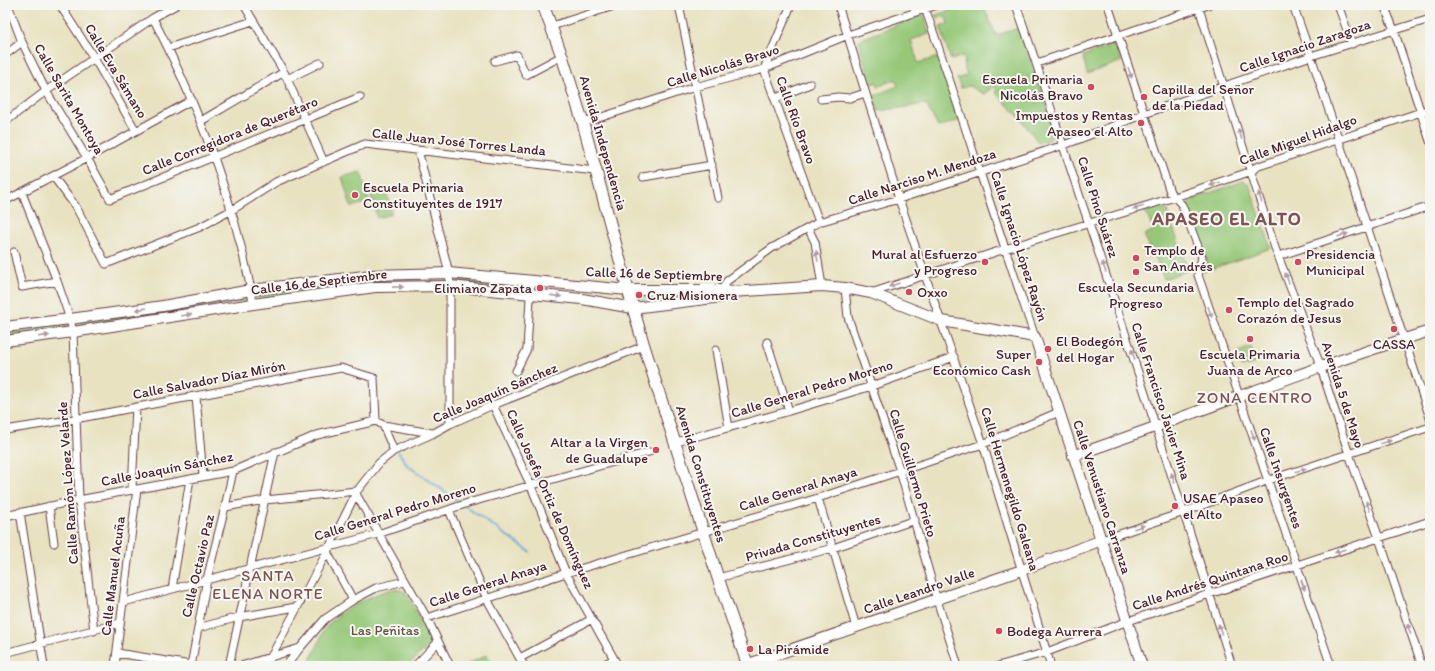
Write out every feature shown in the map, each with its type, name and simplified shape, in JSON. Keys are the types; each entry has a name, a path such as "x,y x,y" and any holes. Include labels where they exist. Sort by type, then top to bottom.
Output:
{"main road":[{"name":"Avenida Independencia","path":"543,5 552,26 583,123 628,290"},
{"name":"Avenida Constituyentes","path":"628,290 644,346 676,442 746,665"}],"street":[{"name":"Calle Eva Sámano","path":"60,5 94,58 136,131"},
{"path":"5,122 46,91 94,58 153,18 176,5"},
{"path":"244,5 286,76 324,162"},
{"path":"552,26 617,5"},
{"path":"679,5 718,198"},
{"name":"Calle Río Bravo","path":"791,5 764,69 776,98 820,222"},
{"name":"Calle Hermenegildo Galeana","path":"838,5 899,199 983,444 1051,666"},
{"name":"Calle Nicolás Bravo","path":"583,123 695,87 764,69 848,35 925,7 937,5"},
{"name":"Calle Pino Suárez","path":"1016,5 1037,63 1116,304"},
{"path":"1108,5 1117,36 1170,192 1175,197"},
{"path":"1037,63 1208,5"},
{"path":"1293,5 1430,418"},
{"path":"1338,5 1352,44"},
{"path":"1384,5 1394,30 1430,141"},
{"name":"Calle Ignacio López Rayón","path":"925,7 1035,337"},
{"name":"Avenida 5 de Mayo","path":"1199,7 1279,256 1321,368 1422,666"},
{"name":"Calle Sarita Montoya","path":"10,10 22,42 46,91 110,199"},
{"path":"153,18 192,100 214,157 232,210 254,304"},
{"name":"Calle Ignacio Zaragoza","path":"1144,114 1311,56 1430,19"},
{"path":"168,48 253,21"},
{"path":"5,55 22,42"},
{"path":"495,61 517,54 526,75 562,56"},
{"path":"201,121 286,76 320,64"},
{"path":"776,98 810,84"},
{"path":"821,99 838,97 850,98 866,93"},
{"name":"Calle Corregidora de Querétaro","path":"110,199 360,97"},
{"path":"5,201 192,100"},
{"name":"Calle Miguel Hidalgo","path":"871,293 1088,222 1175,197 1252,171 1256,167 1430,109"},
{"name":"Calle Narciso M. Mendoza","path":"725,293 728,281 772,248 820,222 899,199 1064,145 1144,114"},
{"name":"Calle Juan José Torres Landa","path":"53,176 76,207 106,264 200,226 232,210 276,182 365,144 595,171"},
{"path":"418,150 449,273 450,424"},
{"path":"643,177 712,165"},
{"name":"Calle Ramón López Velarde","path":"22,193 57,281 73,332 79,500 94,631"},
{"name":"Calle Insurgentes","path":"1175,197 1182,205 1202,257 1198,275 1269,480 1331,666"},
{"path":"1279,256 1430,206"},
{"path":"808,228 815,242 822,286"},
{"path":"14,252 22,287 57,281"},
{"name":"Calle 16 de Septiembre","path":"5,326 70,319 162,306 251,290 372,275 449,273 628,290 725,293"},
{"path":"372,275 375,287"},
{"path":"516,371 527,349 529,294 531,281"},
{"name":"Calle 16 de Septiembre","path":"5,341 375,287 450,286 582,299 633,308 725,293 822,286 845,288 871,293 942,321 1035,337"},
{"path":"582,299 583,286"},
{"name":"Calle Guillermo Prieto","path":"845,288 848,317 900,470 937,600 958,666"},
{"name":"Calle Francisco Javier Mina","path":"1116,304 1184,512 1232,666"},
{"path":"162,306 164,318"},
{"path":"1073,456 1157,428 1239,396 1404,339 1430,332"},
{"name":"Calle Venustiano Carranza","path":"1035,337 1142,666"},
{"path":"767,342 789,411"},
{"name":"Calle Joaquín Sánchez","path":"5,516 79,500 232,471 316,435 376,421 383,425 432,434 450,424 493,405 644,346"},
{"path":"716,350 729,428"},
{"name":"Calle General Pedro Moreno","path":"676,442 789,411 872,386 954,357"},
{"name":"Calle Salvador Díaz Mirón","path":"5,430 196,397 341,368 374,378 376,421"},
{"path":"196,397 203,476"},
{"name":"Calle Josefa Ortiz de Domínguez","path":"493,405 531,486 566,573 616,663"},
{"name":"Calle Manuel Acuña","path":"115,666 124,602 135,489 136,407"},
{"name":"Calle General Anaya","path":"427,618 566,573 818,498 983,444 1059,412"},
{"path":"383,425 394,451"},
{"path":"1102,540 1184,512 1269,480 1430,427"},
{"path":"266,666 328,549 356,492 379,463 394,451 432,434"},
{"path":"229,666 275,452"},
{"name":"Calle General Pedro Moreno","path":"124,602 172,588 328,549 458,507 649,452"},
{"name":"Calle Octavio Paz","path":"191,666 207,579 225,507 232,471"},
{"path":"172,588 190,479"},
{"path":"225,507 265,500 356,492"},
{"path":"356,492 405,582 427,618 450,666"},
{"path":"818,498 856,627"},
{"path":"49,506 54,543"},
{"path":"449,510 487,599 524,666"},
{"path":"20,512 44,666"},
{"name":"Privada Constituyentes","path":"718,578 833,548 915,520"},
{"name":"Calle Andrés Quintana Roo","path":"998,666 1047,652 1128,621 1209,593 1297,566 1430,521"},
{"name":"Calle Leandro Valle","path":"746,665 937,600 1102,540"},
{"path":"328,549 352,600"},
{"path":"286,666 326,619 352,600 376,588 405,582"},
{"path":"198,628 239,617 296,608"},
{"path":"520,658 592,619"},
{"path":"5,653 120,623"},
{"path":"415,666 438,642"},
{"path":"241,666 300,648"},
{"path":"117,652 191,666"},
{"path":"601,666 616,663"}],"green space":[{"path":"969,5 983,5 996,35 1019,28 1054,127 1048,129 1051,139 1039,143 1020,118 995,92 997,90 994,86 984,94 969,86 961,88 957,79 967,75 963,63 965,62 963,56 951,60 940,27 948,24 946,17 937,18 935,15"},
{"path":"924,14 929,34 911,40 918,63 938,57 960,120 938,127 926,104 878,111 873,96 898,86 896,79 878,86 877,82 870,85 859,40"},
{"path":"1114,45 1122,61 1087,74 1083,56"},
{"path":"361,172 369,202 351,207 342,177"},
{"path":"1243,181 1249,184 1271,248 1203,272 1207,261 1187,205 1191,200"},
{"path":"386,191 392,214 377,218 371,195"},
{"path":"1160,202 1163,211 1167,210 1188,270 1164,279 1154,253 1146,257 1143,250 1150,247 1144,235 1154,230 1143,208"},
{"path":"459,278 525,284 524,289 459,284"},
{"path":"370,279 370,284 258,299 257,292"},
{"path":"708,293 712,294 635,304 634,298"},
{"path":"249,294 251,300 171,313 170,307"},
{"path":"161,309 161,313 81,327 81,321"},
{"path":"67,324 68,329 5,337 5,332"},
{"path":"1251,347 1255,363 1241,367 1237,352"},
{"name":"Las Peñitas","path":"391,589 401,590 406,593 431,641 430,644 407,666 310,666 311,659 322,634 331,622 355,604"},
{"path":"487,655 493,666 464,666"}],"waterway":[{"path":"398,451 407,465 461,503"},
{"path":"465,506 530,552"}],"place":[{"name":"Escuela Primaria Nicolás Bravo","path":"1091,87"},
{"name":"Capilla del Señor de la Piedad","path":"1144,97"},
{"name":"Impuestos y Rentas Apaseo el Alto","path":"1141,123"},
{"name":"Escuela Primaria Constituyentes de 1917","path":"355,195"},
{"name":"Templo de San Andrés","path":"1136,258"},
{"name":"Mural al Esfuerzo y Progreso","path":"985,262"},
{"name":"Presidencia Municipal","path":"1298,262"},
{"name":"Escuela Secundaria Progreso","path":"1136,272"},
{"name":"Elimiano Zapata","path":"540,288"},
{"name":"Oxxo","path":"909,292"},
{"name":"Cruz Misionera","path":"639,295"},
{"name":"Templo del Sagrado Corazón de Jesus","path":"1229,310"},
{"name":"CASSA","path":"1394,329"},
{"name":"Escuela Primaria Juana de Arco","path":"1250,339"},
{"name":"El Bodegón del Hogar","path":"1048,349"},
{"name":"Super Económico Cash","path":"1039,362"},
{"name":"Altar a la Virgen de Guadalupe","path":"656,450"},
{"name":"USAE Apaseo el Alto","path":"1175,506"},
{"name":"Bodega Aurrera","path":"999,631"},
{"name":"La Pirámide","path":"750,649"}],"district":[{"name":"APASEO EL ALTO","path":"1227,219"},
{"name":"ZONA CENTRO","path":"1255,397"},
{"name":"SANTA ELENA NORTE","path":"268,584"}]}
